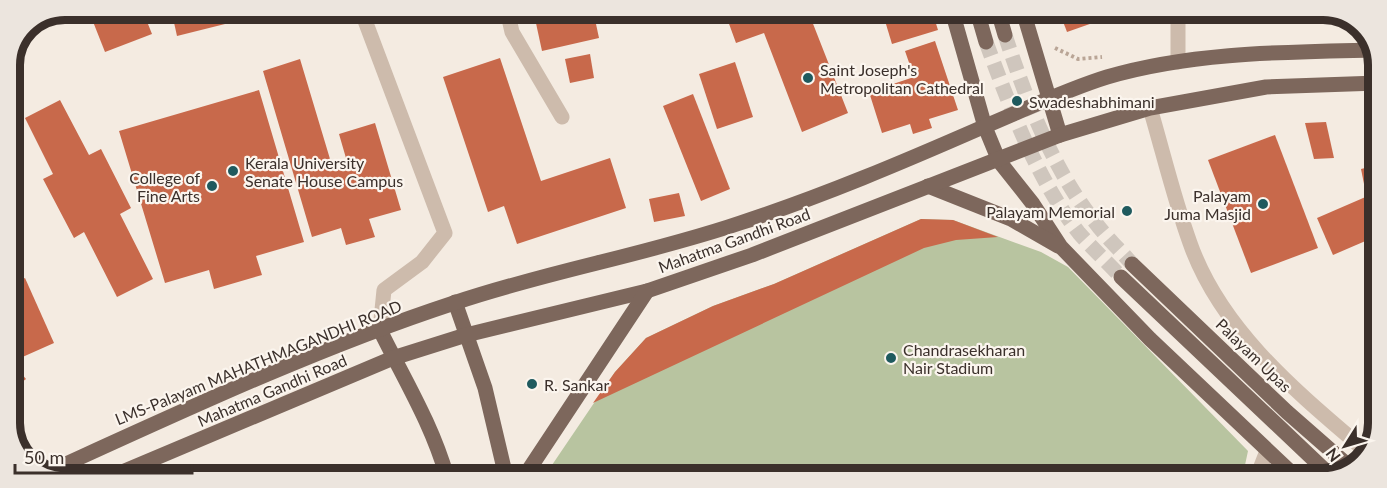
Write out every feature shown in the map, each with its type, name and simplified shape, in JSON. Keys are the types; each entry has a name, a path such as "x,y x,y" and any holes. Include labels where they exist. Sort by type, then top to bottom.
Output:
{"main road":[{"path":"955,20 985,127 999,160 1033,204 1061,247 1150,339 1285,468"},
{"path":"980,20 986,42"},
{"path":"1001,20 1005,35"},
{"path":"1026,20 1060,135"},
{"name":"Mahatma Gandhi Road","path":"455,302 738,224 837,188 1048,99 1107,77 1178,62 1258,55 1365,50"},
{"name":"Mahatma Gandhi Road","path":"132,468 393,358 466,335 647,291 752,255 1060,135 1150,108 1266,87 1367,83"},
{"path":"928,186 1011,219 1061,247"},
{"name":"Palayam Upas","path":"1132,264 1287,412 1345,463"},
{"path":"1121,277 1323,468"},
{"path":"530,468 647,291"},
{"name":"LMS-Palayam MAHATHMAGANDHI ROAD","path":"58,468 279,370 455,302"},
{"path":"455,302 485,388 504,468"},
{"path":"380,330 418,402 444,468"}],"street":[{"path":"365,20 445,232 422,262 384,290 380,330"},
{"path":"509,20 512,32 562,117"},
{"path":"1178,20 1178,62"},
{"path":"1150,108 1190,244 1209,285 1241,332 1294,390 1361,447"},
{"path":"1260,468 1267,452"}],"green space":[{"name":"Chandrasekharan Nair Stadium","path":"921,219 953,220 1041,252 1068,267 1248,451 1244,468 551,468 615,372 646,338 713,306 774,284"}],"building":[{"path":"92,20 146,20 152,34 105,52"},
{"path":"173,20 241,20 177,36"},
{"path":"535,20 595,20 599,38 542,51"},
{"name":"Saint Joseph's Metropolitan Cathedral","path":"728,20 812,20 848,113 802,132 764,33 736,43"},
{"path":"885,20 935,20 938,30 892,44"},
{"path":"1062,20 1101,20 1067,32"},
{"path":"935,41 958,110 929,119 932,128 913,134 910,124 882,133 869,92 914,77 905,51"},
{"path":"590,54 594,78 570,83 565,59"},
{"path":"500,58 541,181 610,158 626,208 517,244 504,206 488,212 443,77"},
{"path":"300,59 333,169 348,165 339,134 375,123 401,210 369,219 375,237 346,245 341,228 312,237 263,71"},
{"path":"735,62 753,117 717,129 699,74"},
{"name":"College of Fine Arts","path":"259,90 304,242 256,256 262,275 214,289 209,270 165,283 119,131"},
{"path":"693,94 730,189 701,201 663,106"},
{"path":"60,100 89,155 101,149 131,208 120,214 153,279 117,297 84,232 74,238 43,179 53,174 25,118"},
{"path":"1326,122 1334,158 1314,159 1305,123"},
{"name":"Palayam Juma Masjid","path":"1275,135 1318,248 1251,273 1208,160"},
{"path":"1367,167 1367,183 1364,184 1361,169"},
{"path":"679,193 685,216 654,222 649,199"},
{"path":"1367,196 1367,240 1333,255 1317,218"},
{"path":"921,219 953,220 998,237 956,240 924,248 593,403 615,372 646,338 713,306 774,284"},
{"path":"25,278 54,343 20,358 20,280"},
{"path":"20,372 26,379 20,384"}],"tunnel":[{"path":"1005,35 1031,108 1053,156 1099,228 1132,264"},
{"path":"986,42 1025,141 1050,189 1079,233 1121,277"}],"place":[{"name":"Saint Joseph's Metropolitan Cathedral","path":"808,78"},
{"name":"Swadeshabhimani","path":"1017,101"},
{"name":"Kerala University Senate House Campus","path":"233,171"},
{"name":"College of Fine Arts","path":"212,186"},
{"name":"Palayam Juma Masjid","path":"1263,204"},
{"name":"Palayam Memorial","path":"1127,211"},
{"name":"Chandrasekharan Nair Stadium","path":"891,358"},
{"name":"R. Sankar","path":"532,384"}]}
